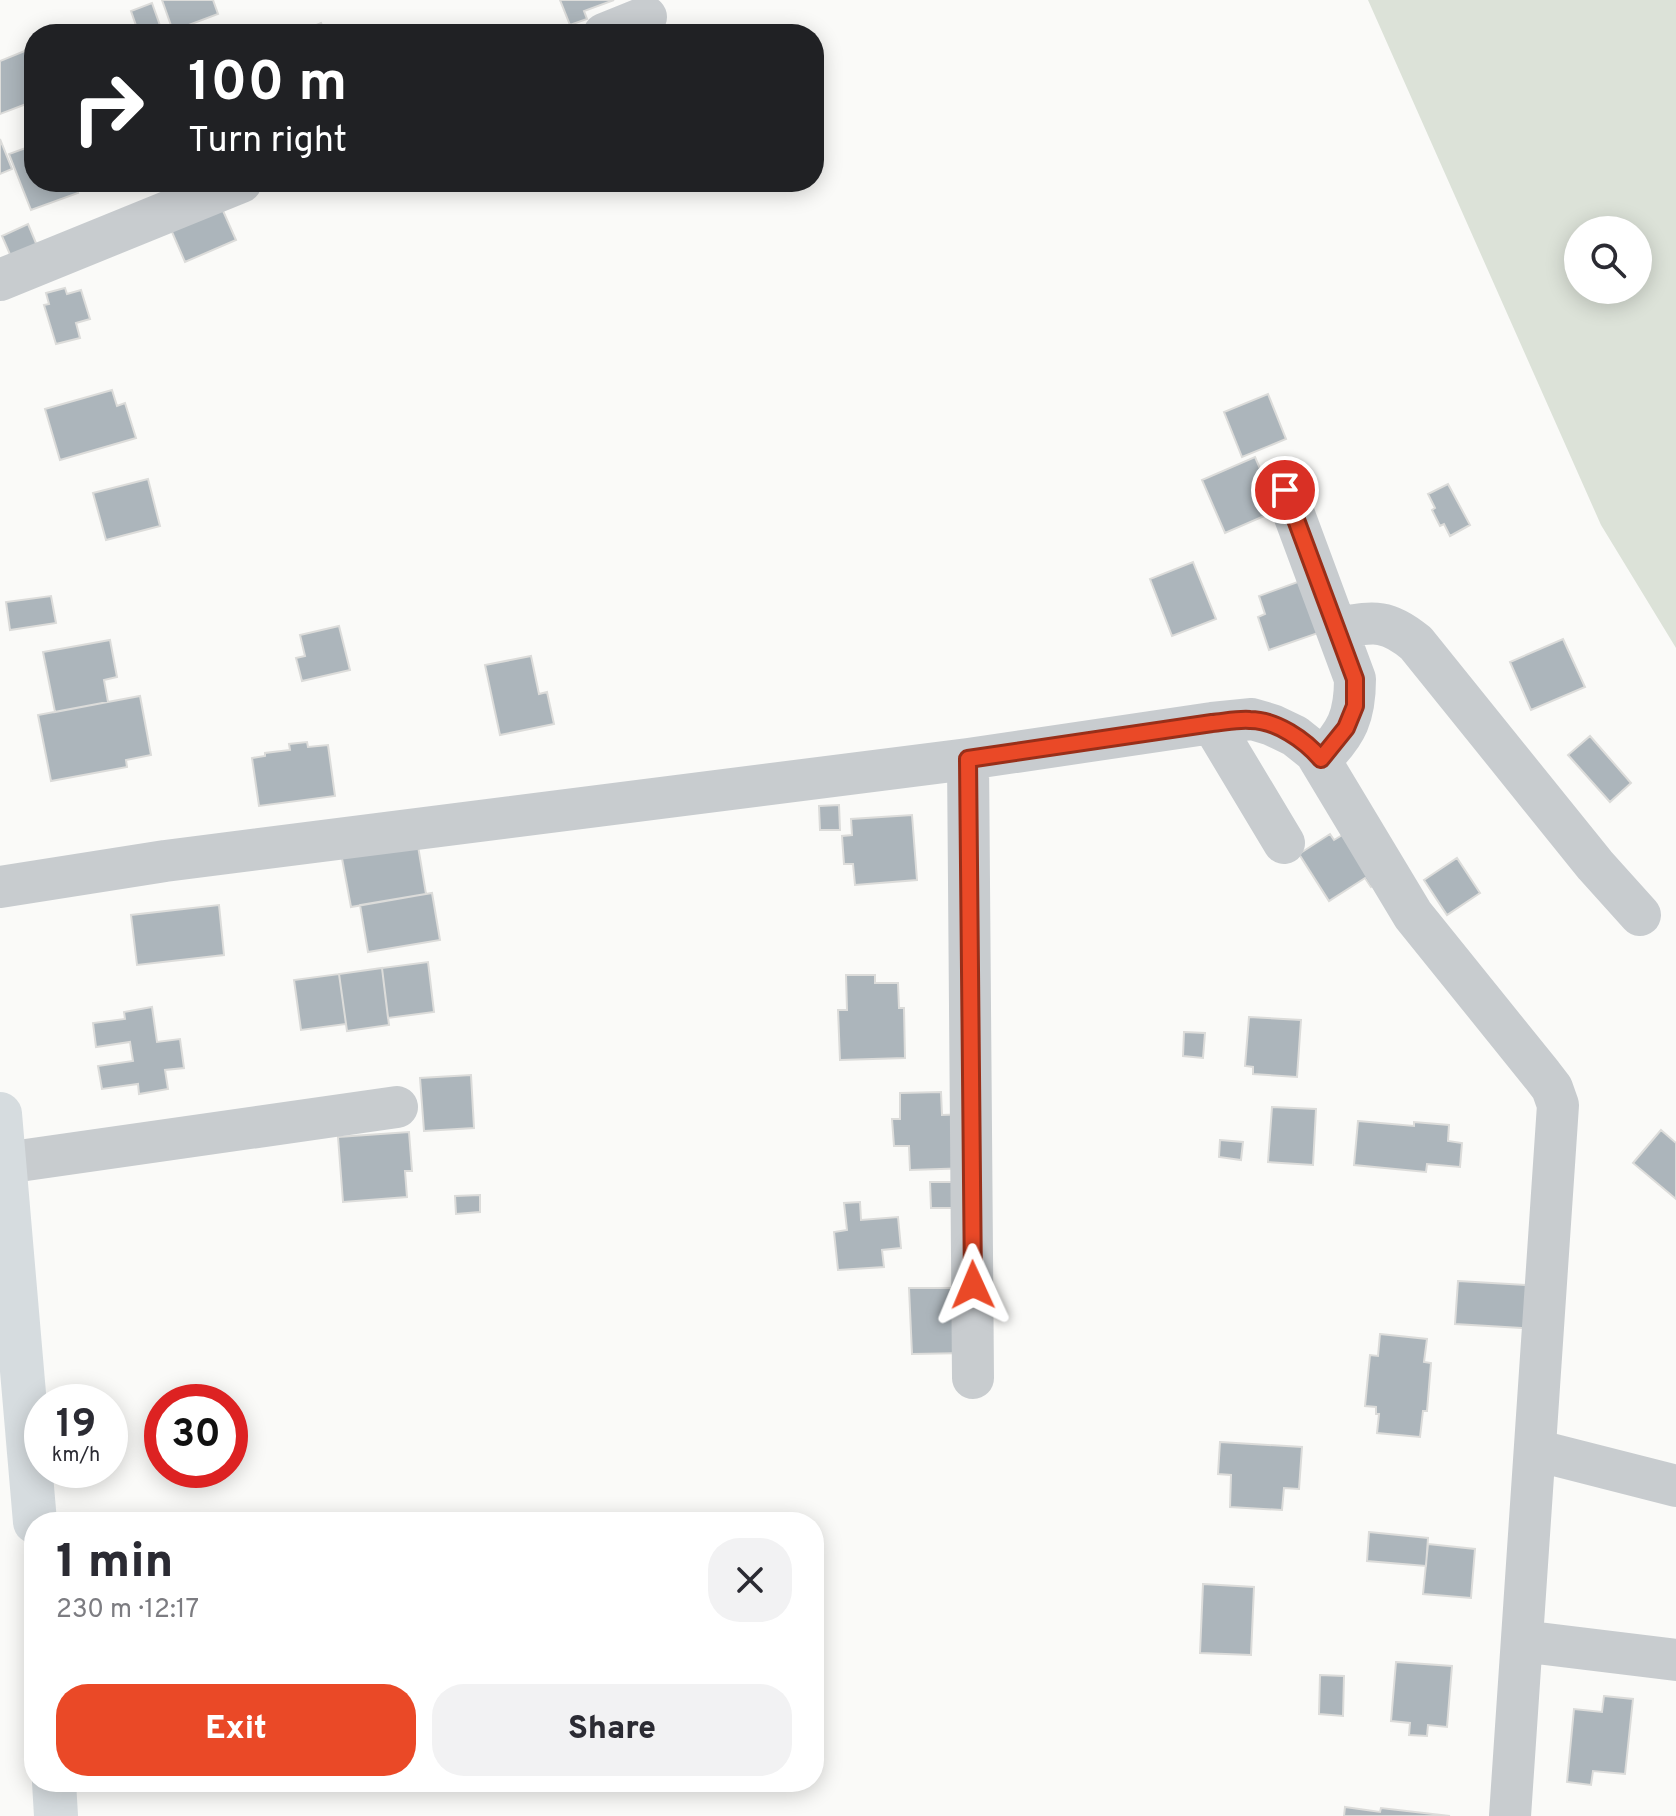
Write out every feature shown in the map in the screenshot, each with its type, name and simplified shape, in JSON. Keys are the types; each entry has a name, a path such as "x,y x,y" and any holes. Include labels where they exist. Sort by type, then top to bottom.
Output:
{"main road":[{"path":"0,1114 34,1512"},
{"path":"55,1792 56,1816"}],"street":[{"path":"629,24 646,17"},
{"path":"0,280 216,192"},
{"path":"1285,490 1355,679 1355,706 1346,728 1321,759"},
{"path":"1336,628 1385,623 1416,643 1595,865 1640,915"},
{"path":"0,887 165,861 968,759 1212,723 1252,719 1295,736 1321,759 1413,915 1552,1088 1558,1105 1510,1816"},
{"path":"1212,723 1284,843"},
{"path":"968,759 973,1378"},
{"path":"5,1163 397,1107"},
{"path":"1535,1450 1676,1486"},
{"path":"1522,1641 1676,1660"}],"shaded area":[{"path":"1368,0 1676,0 1676,648 1601,525"}],"building":[{"path":"162,0 213,0 218,14 192,24 171,24"},
{"path":"560,0 614,0 584,11 587,19 570,24"},
{"path":"152,3 159,24 136,24 131,11"},
{"path":"24,51 24,105 0,114 0,61"},
{"path":"0,139 12,169 0,174"},
{"path":"24,149 24,192 78,193 31,210 9,154"},
{"path":"220,204 236,240 185,262 169,225"},
{"path":"28,224 38,248 12,259 2,236"},
{"path":"65,288 67,294 81,290 90,319 76,323 80,338 56,344 44,305 49,304 46,293"},
{"path":"112,390 117,406 125,403 136,438 60,460 45,409"},
{"path":"1268,394 1286,439 1242,457 1224,412"},
{"path":"1255,457 1278,510 1225,533 1202,480"},
{"path":"148,479 160,526 106,540 93,493"},
{"path":"1448,484 1470,525 1450,536 1444,524 1440,526 1428,494"},
{"path":"1193,562 1216,619 1172,636 1150,579"},
{"path":"1306,579 1324,631 1269,650 1258,617 1265,614 1259,596"},
{"path":"51,596 56,623 10,630 6,602"},
{"path":"339,626 350,670 302,681 296,658 305,656 300,635"},
{"path":"1563,639 1585,687 1531,710 1510,662"},
{"path":"110,640 117,677 104,680 108,702 55,712 43,652"},
{"path":"531,656 539,694 547,692 554,724 500,735 485,665"},
{"path":"140,696 151,755 126,760 127,767 51,781 38,715"},
{"path":"1590,736 1631,783 1610,802 1568,755"},
{"path":"307,742 308,747 328,745 335,796 259,806 252,758 290,750 289,744"},
{"path":"839,805 840,830 820,830 819,806"},
{"path":"912,815 917,880 855,885 853,864 844,864 842,836 852,835 851,819"},
{"path":"1354,828 1385,878 1371,887 1365,878 1329,901 1299,854 1330,834 1334,840"},
{"path":"417,840 426,894 351,907 341,853"},
{"path":"1457,858 1480,893 1447,915 1424,880"},
{"path":"432,893 440,940 368,952 360,905"},
{"path":"219,905 224,955 137,965 131,915"},
{"path":"428,962 434,1012 388,1018 382,968"},
{"path":"382,968 389,1025 347,1031 339,974"},
{"path":"339,974 346,1024 301,1030 294,980"},
{"path":"846,975 875,975 875,983 898,983 899,1008 904,1008 905,1058 840,1060 838,1010 847,1010"},
{"path":"152,1007 157,1042 180,1039 184,1068 165,1070 168,1089 139,1094 138,1084 102,1089 98,1066 133,1061 130,1042 96,1047 93,1023 125,1019 124,1012"},
{"path":"1249,1017 1301,1020 1297,1077 1253,1074 1253,1067 1245,1066"},
{"path":"1184,1032 1205,1033 1203,1058 1183,1056"},
{"path":"471,1075 474,1128 424,1131 420,1078"},
{"path":"941,1092 942,1115 969,1114 971,1168 910,1170 909,1146 894,1146 892,1119 900,1119 900,1093"},
{"path":"1272,1107 1316,1109 1313,1165 1268,1162"},
{"path":"1358,1121 1414,1126 1414,1122 1449,1125 1448,1141 1462,1143 1460,1167 1427,1164 1426,1172 1354,1165"},
{"path":"1661,1130 1676,1143 1676,1199 1633,1163"},
{"path":"409,1132 412,1171 405,1171 407,1197 343,1202 338,1137"},
{"path":"1220,1140 1243,1142 1241,1160 1219,1157"},
{"path":"930,1182 971,1182 971,1208 931,1208"},
{"path":"480,1195 480,1212 456,1214 455,1196"},
{"path":"860,1202 861,1220 898,1217 901,1248 882,1250 884,1267 838,1270 834,1232 847,1230 844,1203"},
{"path":"1458,1281 1543,1286 1541,1329 1455,1324"},
{"path":"909,1288 966,1288 968,1353 912,1354"},
{"path":"1380,1334 1427,1339 1424,1362 1431,1363 1427,1411 1423,1411 1420,1437 1377,1433 1379,1414 1376,1414 1376,1407 1365,1406 1370,1355 1378,1356"},
{"path":"1220,1442 1302,1447 1299,1489 1284,1488 1282,1510 1230,1507 1231,1475 1218,1474"},
{"path":"1369,1532 1428,1538 1426,1566 1367,1561"},
{"path":"1428,1544 1475,1549 1471,1598 1423,1594"},
{"path":"1203,1584 1254,1587 1251,1655 1200,1653"},
{"path":"1396,1662 1452,1666 1447,1727 1428,1725 1427,1736 1409,1735 1410,1723 1391,1721"},
{"path":"1320,1675 1344,1676 1343,1716 1319,1714"},
{"path":"1604,1696 1633,1699 1625,1774 1593,1771 1591,1785 1567,1782 1574,1709 1602,1712"},
{"path":"1345,1807 1380,1812 1381,1808 1450,1816 1344,1816"}],"route":[{"path":"973,1285 968,759 1252,719 1295,736 1321,759 1333,748 1346,728 1355,706 1355,679 1285,490"}]}
